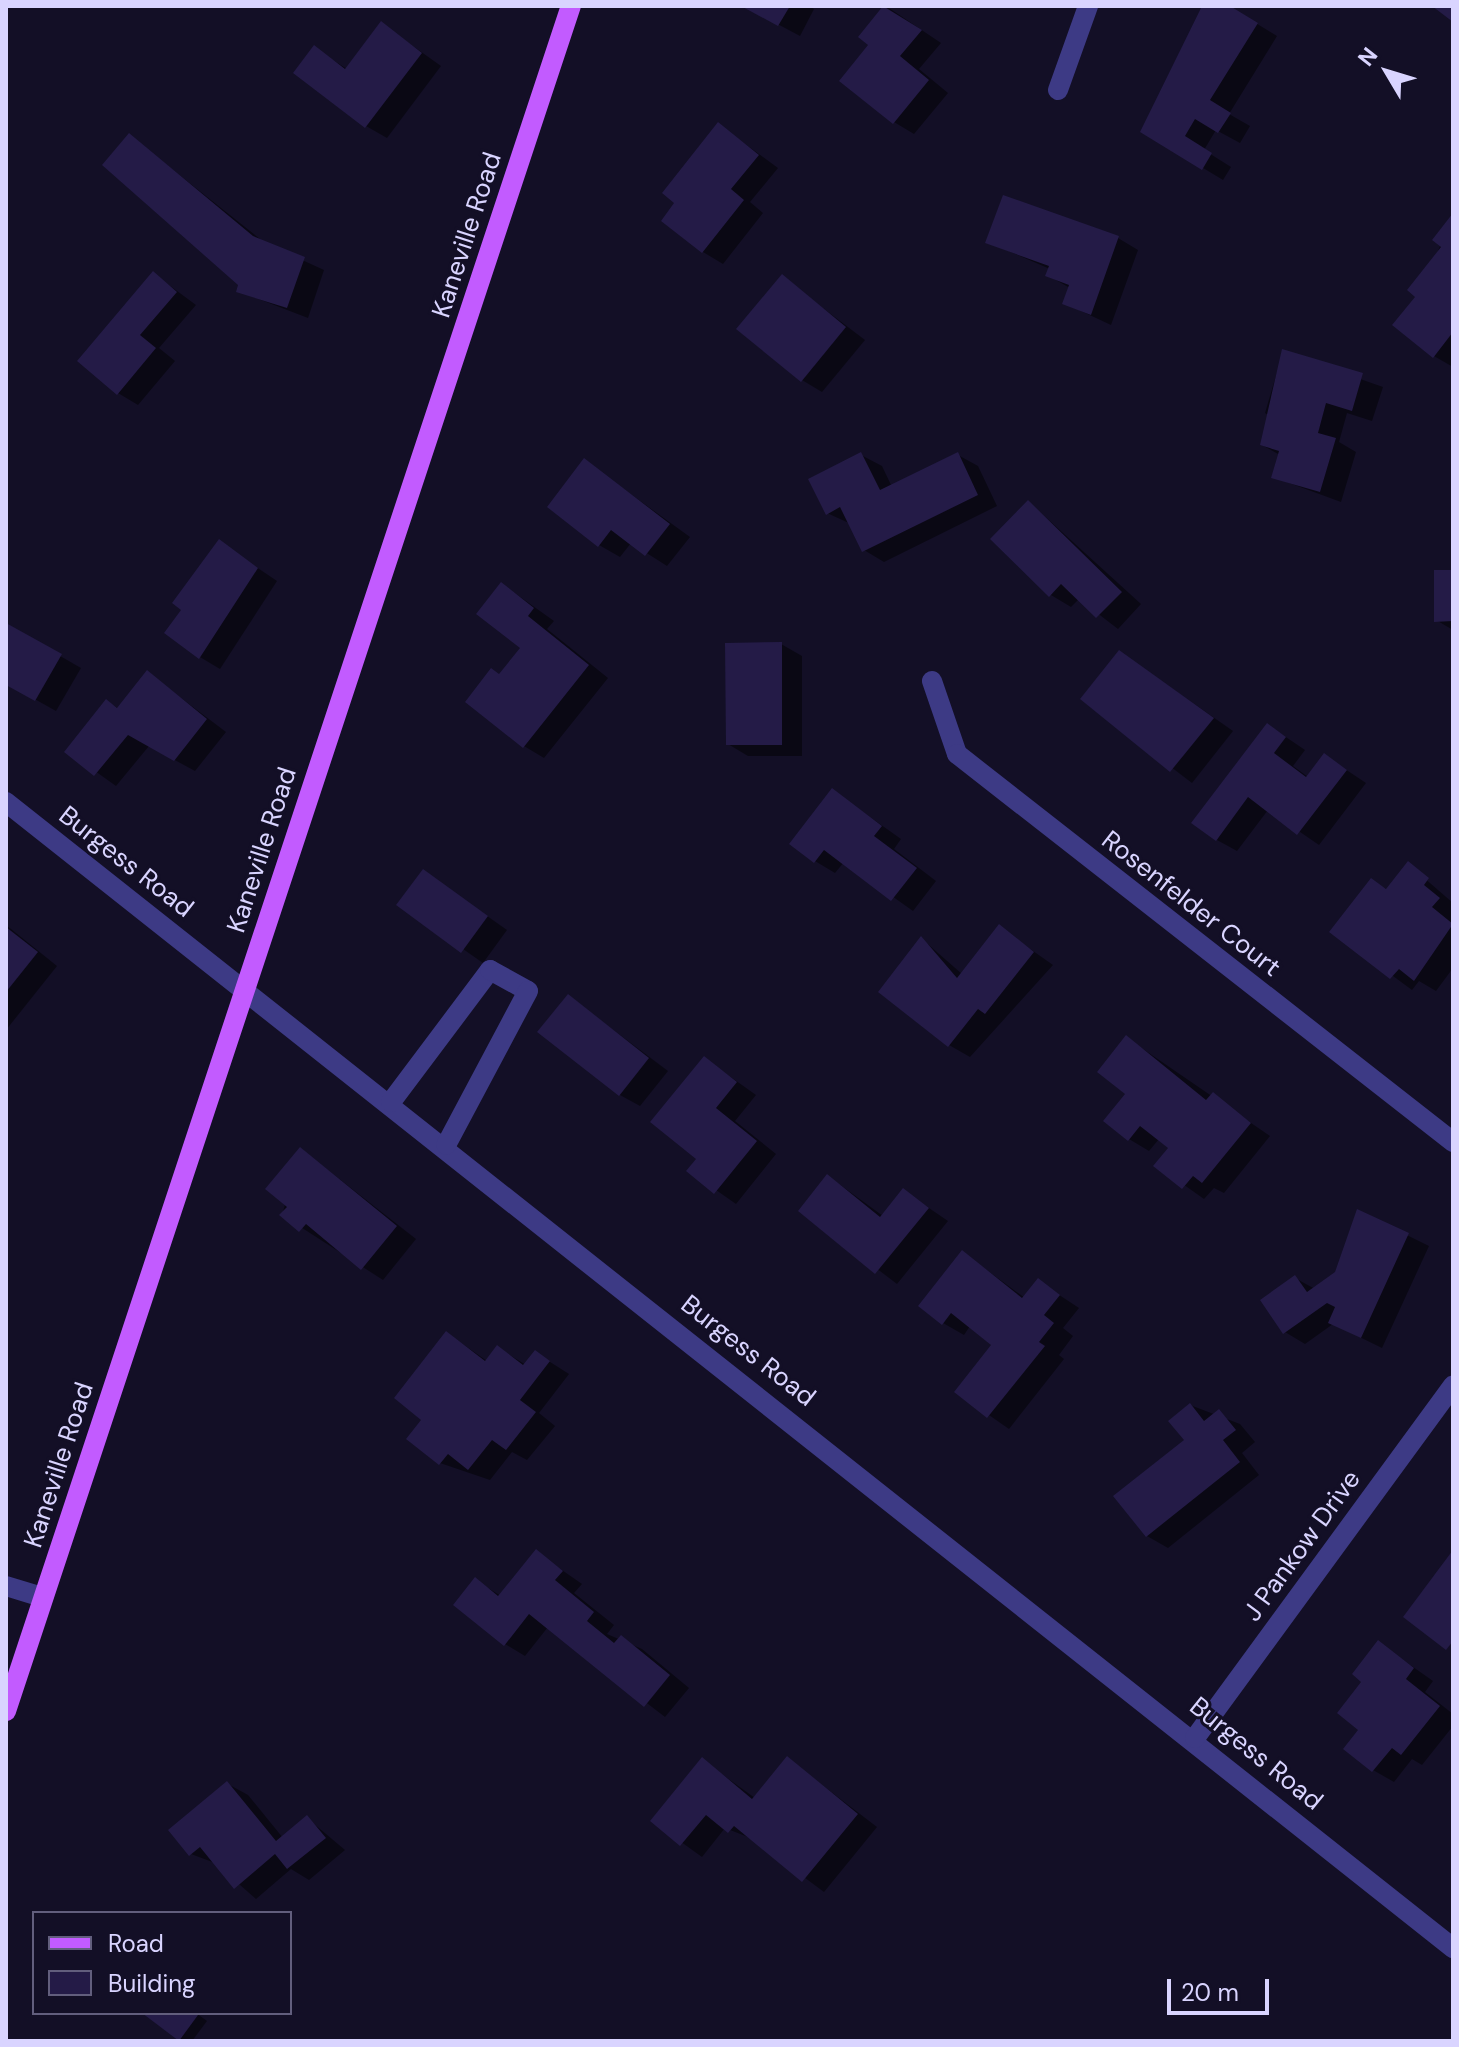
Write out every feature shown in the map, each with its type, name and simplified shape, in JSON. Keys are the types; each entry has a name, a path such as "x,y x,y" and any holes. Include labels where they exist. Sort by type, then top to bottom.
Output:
{"main road":[{"name":"Kaneville Road","path":"6,1711 571,6"}],"street":[{"path":"1058,90 1088,6"},
{"name":"Rosenfelder Court","path":"932,681 957,754 1453,1142"},
{"name":"Burgess Road","path":"6,802 446,1145 1195,1738 1453,1947"},
{"path":"391,1102 490,970 528,991 446,1145"},
{"name":"J Pankow Drive","path":"1195,1738 1453,1385"},
{"path":"6,1586 43,1597"}],"building":[{"path":"741,6 790,6 778,26"},
{"path":"883,6 922,30 900,56 929,80 893,124 839,81 868,45 858,37"},
{"path":"1202,6 1230,6 1258,23 1210,100 1231,113 1218,133 1195,119 1185,136 1212,153 1202,170 1140,132"},
{"path":"1432,6 1453,6 1453,22"},
{"path":"381,21 422,53 365,128 293,73 314,45 345,69"},
{"path":"718,122 759,155 731,189 744,200 702,253 661,221 674,203 662,193"},
{"path":"129,133 253,236 305,257 287,308 236,292 238,285 102,165"},
{"path":"1003,195 1119,236 1091,315 1062,304 1069,285 1045,276 1049,266 985,243"},
{"path":"1453,213 1453,332 1433,358 1392,325 1415,297 1407,290 1441,247 1432,240"},
{"path":"153,271 177,292 140,335 156,348 117,395 77,361"},
{"path":"782,274 846,327 801,382 736,329"},
{"path":"1282,349 1363,373 1352,411 1326,403 1318,433 1336,438 1320,492 1271,478 1279,451 1260,445"},
{"path":"861,452 880,490 958,452 978,495 862,552 840,507 826,515 808,479"},
{"path":"584,458 670,524 645,556 611,530 598,547 547,507"},
{"path":"1028,500 1122,592 1096,618 1061,584 1049,597 990,539"},
{"path":"219,539 258,568 199,659 164,633 181,610 172,603"},
{"path":"1434,570 1453,570 1453,621 1434,622"},
{"path":"501,582 534,608 528,616 589,665 523,748 465,702 491,668 499,674 520,648 476,614"},
{"path":"6,623 62,654 35,701 6,685"},
{"path":"782,642 782,745 726,745 725,643"},
{"path":"1119,650 1214,718 1170,772 1080,699"},
{"path":"147,670 207,719 174,761 128,735 94,776 64,752 106,699 117,708"},
{"path":"1267,723 1286,737 1274,753 1306,777 1324,753 1347,770 1297,835 1248,797 1216,841 1191,823"},
{"path":"832,788 882,826 874,836 917,868 891,901 824,850 814,863 789,844"},
{"path":"1408,861 1429,878 1424,885 1440,898 1432,907 1453,924 1414,981 1399,969 1390,979 1329,932 1371,878 1386,889"},
{"path":"423,869 488,916 461,953 396,905"},
{"path":"999,924 1034,952 985,1014 978,1009 948,1047 878,992 921,936 957,978"},
{"path":"6,927 38,952 6,992"},
{"path":"568,994 649,1058 619,1096 537,1032"},
{"path":"1126,1035 1206,1100 1213,1092 1251,1123 1202,1183 1193,1176 1182,1189 1153,1166 1168,1148 1140,1126 1128,1141 1103,1121 1125,1094 1097,1072"},
{"path":"704,1056 737,1082 716,1108 757,1141 714,1194 686,1171 696,1159 650,1122"},
{"path":"300,1147 397,1226 361,1270 306,1224 299,1232 279,1215 287,1207 265,1189"},
{"path":"827,1174 880,1217 903,1188 929,1208 875,1274 798,1211"},
{"path":"1357,1209 1409,1233 1361,1338 1328,1323 1335,1307 1327,1303 1283,1334 1260,1300 1295,1275 1307,1292 1335,1272"},
{"path":"962,1250 1022,1298 1038,1278 1060,1295 1044,1315 1054,1323 1039,1342 1045,1346 987,1418 954,1392 991,1345 951,1313 942,1325 918,1306"},
{"path":"446,1331 485,1361 497,1345 523,1365 535,1350 550,1361 520,1400 536,1412 506,1450 492,1440 468,1470 448,1454 439,1465 406,1439 421,1420 394,1398"},
{"path":"1190,1403 1204,1421 1219,1409 1236,1430 1223,1440 1240,1462 1146,1537 1113,1496 1184,1440 1168,1421"},
{"path":"536,1549 563,1571 555,1580 594,1612 587,1621 614,1643 621,1635 670,1675 644,1707 529,1614 504,1646 453,1605 475,1577 498,1596"},
{"path":"1453,1550 1453,1641 1446,1650 1403,1617"},
{"path":"1378,1640 1414,1668 1406,1679 1440,1706 1401,1755 1392,1748 1372,1772 1343,1749 1358,1730 1337,1713 1361,1682 1352,1674"},
{"path":"787,1756 858,1814 802,1882 734,1826 728,1833 706,1815 680,1846 650,1821 702,1757 752,1799"},
{"path":"227,1781 276,1841 307,1815 326,1838 287,1869 275,1854 234,1889 200,1847 189,1856 168,1830"},
{"path":"145,2015 198,2015 179,2041"}]}
